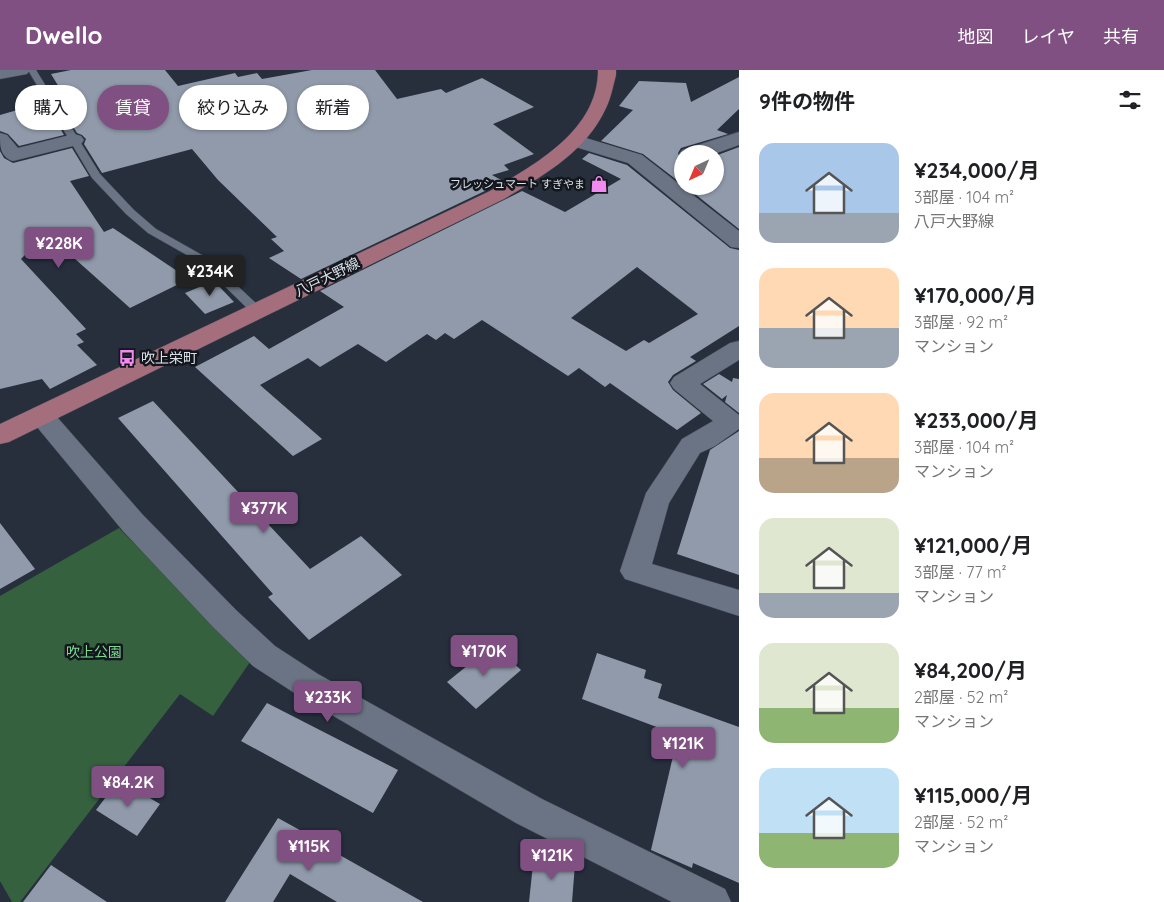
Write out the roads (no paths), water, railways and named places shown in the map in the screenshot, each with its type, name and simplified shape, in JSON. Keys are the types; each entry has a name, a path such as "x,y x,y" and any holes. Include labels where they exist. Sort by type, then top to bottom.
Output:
{"main road":[{"name":"八戸大野線","path":"0,435 498,195 549,164 576,141 587,128 598,107 607,70"}],"street":[{"path":"0,74 21,70"},
{"path":"720,145 739,138"},
{"path":"0,139 13,155 74,140"},
{"path":"576,141 635,159 674,156"},
{"path":"635,159 739,242"},
{"path":"739,349 683,383 731,422 706,439 691,446 656,501 635,571 739,603"},
{"path":"42,415 132,523 225,619 264,656 307,684 530,811 712,902"}],"lane":[{"path":"32,70 96,176 130,212 152,231 205,261 257,311"}],"place":[{"name":"フレッシュマート すぎやま","path":"599,184"},
{"name":"吹上栄町","path":"127,358"}],"park label":[{"name":"吹上公園","path":"94,652"}]}
